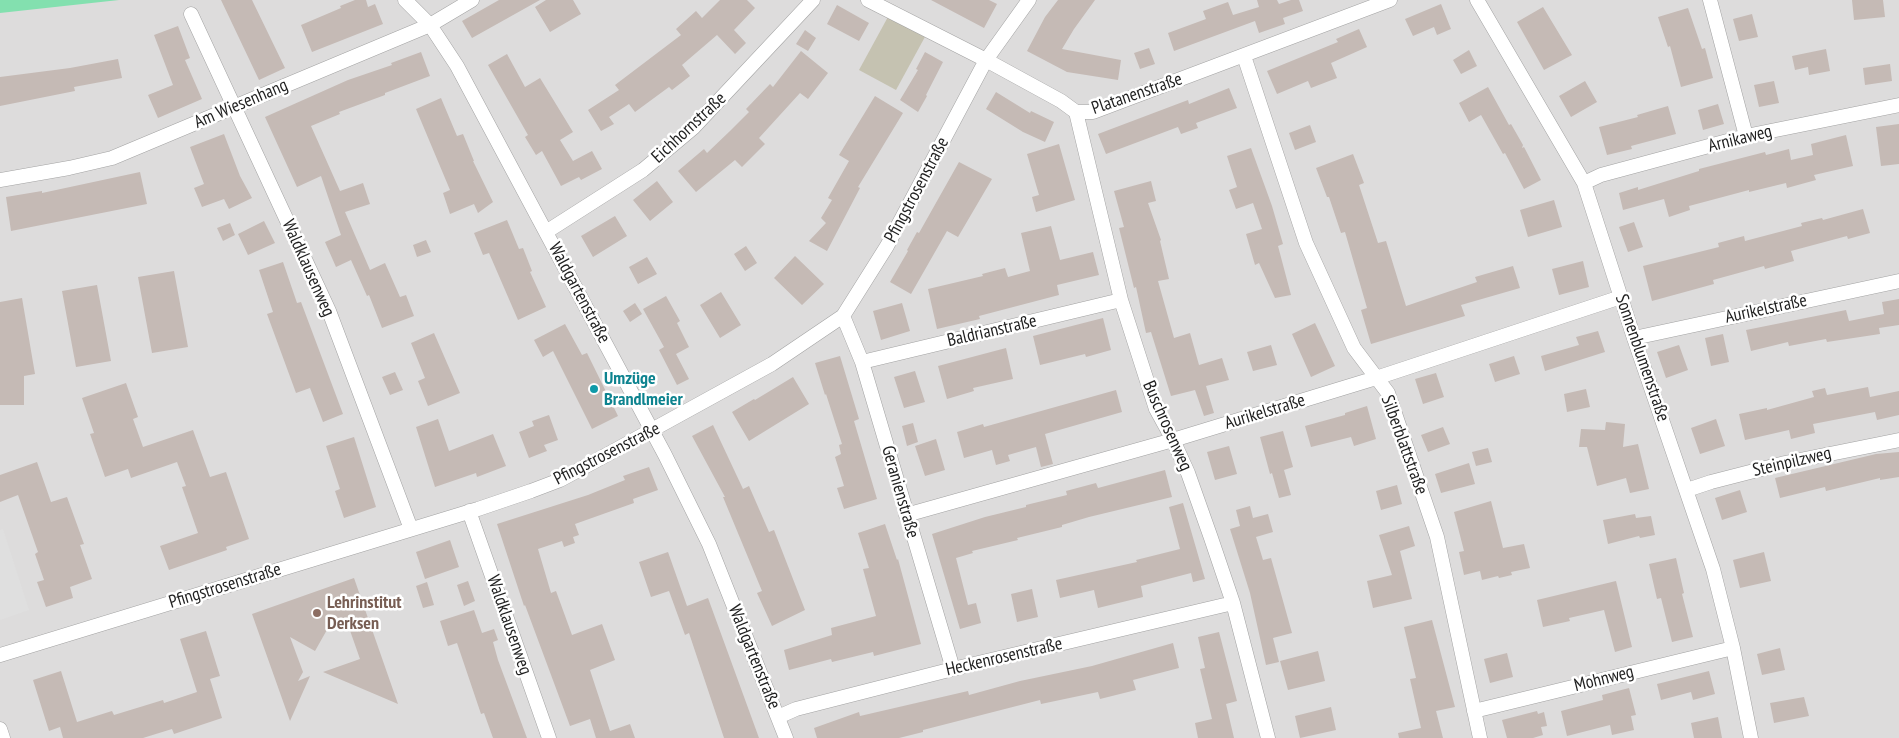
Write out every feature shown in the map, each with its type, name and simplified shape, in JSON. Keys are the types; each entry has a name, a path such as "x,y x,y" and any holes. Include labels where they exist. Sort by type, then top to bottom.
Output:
{"street":[{"name":"Waldgartenstraße","path":"405,0 430,25 458,66 652,430 709,544 786,738"},
{"name":"Am Wiesenhang","path":"0,180 69,168 112,158 430,25 472,0"},
{"name":"Eichhornstraße","path":"546,232 643,170 693,128 813,0"},
{"name":"Platanenstraße","path":"868,0 986,60 1061,101 1076,112 1093,112 1390,0"},
{"name":"Pfingstrosenstraße","path":"0,656 468,512 560,480 764,368 843,316 887,246 986,60 1029,0"},
{"name":"Sonnenblumenstraße","path":"1477,0 1584,184 1634,338 1713,569 1733,648 1751,738"},
{"path":"1710,0 1746,136"},
{"name":"Waldklausenweg","path":"191,14 329,311 411,529"},
{"name":"Silberblattstraße","path":"1244,56 1306,243 1354,348 1388,393 1437,538 1480,738"},
{"name":"Arnikaweg","path":"1584,184 1601,175 1746,136 1899,105"},
{"name":"Buschrosenweg","path":"1076,112 1121,300 1156,409 1188,473 1233,603 1268,738"},
{"name":"Aurikelstraße","path":"1634,338 1899,281"},
{"name":"Aurikelstraße","path":"906,515 1173,440 1376,378 1621,297"},
{"name":"Baldrianstraße","path":"862,362 1121,300"},
{"name":"Geranienstraße","path":"843,316 862,362 953,669"},
{"name":"Steinpilzweg","path":"1687,490 1785,462 1899,440"},
{"name":"Waldklausenweg","path":"468,512 549,738"},
{"name":"Heckenrosenstraße","path":"778,717 796,709 953,669 1233,603"},
{"name":"Mohnweg","path":"1474,711 1733,648"},
{"path":"0,729 3,738"}],"shaded area":[{"path":"0,0 1899,0 1899,738 0,738"},
{"path":"889,15 926,35 896,90 859,70"},
{"path":"3,529 29,610 0,620 0,530"}],"green space":[{"path":"0,0 119,0 0,13"}],"building":[{"path":"221,0 252,0 285,68 259,80"},
{"path":"355,0 366,0 368,7 375,4 383,24 312,52 301,25"},
{"path":"499,0 540,0 472,38 462,21"},
{"path":"546,0 573,0 581,14 550,32 535,7"},
{"path":"720,0 747,0 755,8 734,30 746,43 735,54 717,35 682,65 690,76 672,90 669,87 635,112 629,104 609,117 614,124 601,131 588,110 619,90 615,85 681,35 676,29 696,11 702,18"},
{"path":"931,0 989,0 997,4 984,28"},
{"path":"1058,0 1095,0 1062,49 1121,60 1118,80 1067,72 1027,51 1045,17"},
{"path":"1257,0 1277,0 1279,4 1291,0 1299,0 1303,11 1283,18 1285,24 1259,33 1255,21 1174,51 1168,33 1206,19 1203,11 1228,2 1233,15 1259,7"},
{"path":"1852,0 1883,0 1885,17 1854,20"},
{"path":"1441,4 1451,29 1437,35 1434,27 1413,36 1405,19"},
{"path":"837,5 869,23 859,41 827,24"},
{"path":"1543,7 1572,55 1544,70 1517,22"},
{"path":"1688,8 1702,49 1705,48 1713,78 1681,87 1670,46 1668,47 1658,17"},
{"path":"1752,14 1758,37 1739,41 1733,19"},
{"path":"178,26 190,58 185,60 202,99 158,118 148,95 173,85 154,35"},
{"path":"1359,29 1367,47 1331,63 1337,78 1311,88 1308,81 1277,94 1267,71 1338,42 1336,39"},
{"path":"805,30 816,38 808,51 796,44"},
{"path":"1149,48 1155,64 1140,69 1134,53"},
{"path":"1826,49 1830,71 1809,75 1808,67 1795,70 1792,56"},
{"path":"1469,50 1477,66 1461,74 1453,60"},
{"path":"801,51 828,73 808,99 800,93 759,138 765,144 742,167 735,160 696,192 678,171 704,149 707,153 730,131 749,112 746,109 770,84 773,87"},
{"path":"421,52 430,76 339,112 340,114 311,126 340,191 363,183 370,204 345,212 370,270 385,263 400,297 406,295 414,316 382,328 369,295 367,296 351,260 336,267 325,242 341,235 321,176 297,187 265,117 348,80 392,65 391,63"},
{"path":"925,52 943,62 918,112 900,100 918,70 916,69"},
{"path":"507,54 525,87 540,78 573,132 560,140 573,161 592,151 602,169 581,180 579,177 561,186 542,151 536,155 525,137 528,135 488,65"},
{"path":"118,59 122,78 74,87 75,91 0,106 0,77 70,68"},
{"path":"1890,64 1892,81 1865,85 1863,68"},
{"path":"1585,81 1597,102 1571,117 1559,96"},
{"path":"1774,81 1779,103 1759,107 1754,85"},
{"path":"1488,87 1509,125 1511,124 1523,145 1522,148 1524,147 1541,180 1524,189 1505,153 1503,154 1481,115 1469,122 1459,103"},
{"path":"1229,88 1237,108 1196,123 1198,128 1181,134 1178,127 1106,154 1098,134 1188,100 1189,104"},
{"path":"996,92 1030,113 1031,111 1054,122 1045,142 1023,132 986,109"},
{"path":"875,96 903,113 858,187 860,188 827,251 809,241 826,223 821,218 832,200 828,198 849,161 839,155"},
{"path":"441,98 457,136 463,134 473,161 493,202 478,213 474,204 450,214 443,193 450,190 416,109"},
{"path":"1718,104 1724,124 1703,130 1698,110"},
{"path":"1668,106 1676,134 1631,146 1632,149 1607,155 1599,127 1638,117 1637,115"},
{"path":"1899,124 1899,164 1881,166 1876,127"},
{"path":"1310,125 1316,142 1295,150 1289,133"},
{"path":"224,134 240,176 252,198 229,209 224,199 202,207 194,188 204,184 190,147"},
{"path":"1846,135 1853,166 1814,175 1816,180 1787,188 1786,183 1749,192 1749,190 1689,206 1690,210 1669,217 1664,199 1623,210 1619,193 1638,187 1638,190 1699,171 1699,169 1765,152 1766,155 1789,149 1791,160 1813,155 1811,144"},
{"path":"1059,144 1075,200 1036,212 1032,197 1039,195 1027,154"},
{"path":"1251,148 1272,206 1283,244 1278,246 1291,295 1275,298 1259,263 1255,265 1246,234 1262,229 1253,203 1236,209 1229,190 1237,187 1227,156"},
{"path":"1353,154 1364,183 1359,185 1378,243 1386,241 1406,306 1477,282 1475,277 1513,266 1520,288 1461,305 1465,316 1371,344 1361,310 1367,308 1345,232 1341,233 1329,197 1327,197 1316,168"},
{"path":"959,162 992,179 958,237 947,231 911,294 890,282 917,232 919,233"},
{"path":"140,172 147,204 11,231 6,197 42,191 42,193"},
{"path":"657,181 673,202 650,221 633,200"},
{"path":"1151,181 1156,201 1148,203 1161,240 1169,279 1158,281 1174,338 1190,333 1199,365 1222,358 1229,380 1206,386 1214,413 1204,416 1195,390 1171,396 1151,332 1146,333 1136,287 1134,288 1119,228 1124,227 1114,191"},
{"path":"1554,200 1562,227 1528,237 1520,210"},
{"path":"1863,209 1870,233 1848,239 1847,236 1791,251 1794,261 1765,269 1764,266 1713,280 1714,284 1652,301 1643,266 1719,247 1718,243 1744,236 1745,241 1802,226 1801,223 1822,218 1823,220"},
{"path":"615,216 627,236 593,257 581,236"},
{"path":"507,220 519,249 523,248 532,271 530,272 546,307 518,320 489,253 483,255 474,233"},
{"path":"264,221 275,243 248,255 238,234"},
{"path":"1634,222 1643,247 1628,252 1619,227"},
{"path":"230,223 235,235 223,241 217,228"},
{"path":"1051,226 1060,260 1093,252 1099,275 1057,285 1059,295 979,316 980,319 937,329 928,289 983,276 982,274 1005,268 1008,277 1030,271 1021,233"},
{"path":"426,240 431,252 417,257 413,245"},
{"path":"746,246 757,263 745,271 734,254"},
{"path":"795,256 824,284 802,305 774,278"},
{"path":"647,257 657,274 638,284 629,267"},
{"path":"1583,261 1589,287 1559,295 1552,269"},
{"path":"283,262 297,303 301,302 343,414 323,422 310,388 296,393 267,314 273,312 259,270"},
{"path":"174,271 188,347 152,353 138,277"},
{"path":"97,285 111,361 76,367 62,291"},
{"path":"721,292 741,325 720,338 700,305"},
{"path":"666,296 680,321 677,323 689,347 676,354 689,379 677,385 659,350 664,347 643,309"},
{"path":"22,298 35,374 24,376 24,405 0,405 0,302"},
{"path":"1899,299 1899,325 1879,328 1880,334 1827,342 1826,339 1789,346 1788,342 1751,351 1746,330 1846,310 1849,321 1884,314 1882,302"},
{"path":"635,303 642,314 630,322 623,311"},
{"path":"902,303 910,331 881,340 873,311"},
{"path":"1103,318 1111,350 1086,357 1085,354 1040,365 1033,336"},
{"path":"1315,323 1335,366 1311,377 1292,334"},
{"path":"565,324 582,355 587,353 618,416 592,429 553,351 543,357 534,340"},
{"path":"1598,331 1605,352 1545,371 1541,356 1579,345 1576,337"},
{"path":"434,333 460,393 428,406 418,381 425,378 411,343"},
{"path":"1723,334 1729,362 1711,366 1705,338"},
{"path":"1271,345 1277,365 1253,371 1247,352"},
{"path":"1679,345 1688,370 1666,378 1657,352"},
{"path":"1006,348 1013,379 973,388 974,391 947,399 938,366"},
{"path":"840,356 859,419 854,421 877,499 844,509 837,488 844,486 835,457 841,454 839,445 842,444 815,363"},
{"path":"1514,356 1520,374 1495,382 1489,364"},
{"path":"915,371 925,402 904,408 894,377"},
{"path":"395,372 403,390 390,395 382,377"},
{"path":"1436,373 1444,397 1423,404 1415,379"},
{"path":"793,377 809,404 749,441 732,412"},
{"path":"126,383 138,417 133,419 143,447 193,430 210,477 226,472 249,539 226,547 227,550 169,570 160,546 198,533 182,487 186,486 177,462 131,478 128,469 105,477 90,434 94,433 82,398"},
{"path":"1868,387 1870,397 1899,391 1899,415 1877,420 1875,412 1813,424 1815,433 1791,439 1789,430 1745,440 1739,414 1767,408 1767,410 1814,397 1812,391 1825,388 1827,395"},
{"path":"1586,389 1590,407 1567,412 1564,394"},
{"path":"1116,390 1122,412 1045,434 1053,464 1041,467 1036,447 1008,455 1010,461 996,465 992,450 964,458 957,432 983,424 984,427"},
{"path":"1367,406 1376,439 1354,446 1351,437 1311,447 1305,426 1345,415 1345,413"},
{"path":"549,415 558,440 544,445 547,451 529,458 519,432 534,426 532,421"},
{"path":"438,419 449,451 493,434 506,466 477,477 476,473 435,487 416,427"},
{"path":"1716,419 1725,446 1700,454 1691,428"},
{"path":"1606,422 1625,424 1623,447 1638,444 1649,489 1630,493 1626,478 1597,486 1587,447 1579,447 1581,429 1605,430"},
{"path":"913,423 918,442 907,446 902,426"},
{"path":"713,425 743,489 749,486 769,532 774,530 805,610 772,626 757,593 762,591 723,497 725,497 692,436"},
{"path":"1443,427 1450,444 1428,452 1421,435"},
{"path":"1283,431 1293,467 1284,470 1291,495 1279,498 1260,437"},
{"path":"354,437 376,507 344,518 335,491 340,489 326,446"},
{"path":"936,439 945,470 925,476 915,446"},
{"path":"1229,446 1237,474 1215,480 1207,452"},
{"path":"1488,448 1492,462 1476,466 1472,452"},
{"path":"1899,452 1899,477 1880,480 1880,478 1826,491 1825,487 1780,498 1775,478 1876,454"},
{"path":"37,462 51,502 67,497 84,544 80,545 92,579 70,587 73,598 46,607 37,582 44,580 35,554 38,552 18,495 0,502 0,475"},
{"path":"1469,463 1475,484 1441,493 1435,474"},
{"path":"649,467 658,490 633,499 634,503 575,524 579,535 573,537 575,543 564,547 562,541 538,549 551,593 556,591 572,635 602,624 615,660 590,670 610,731 630,724 635,738 596,738 590,719 570,726 524,606 497,524 588,495 625,480 623,476"},
{"path":"1165,470 1172,497 1089,517 1062,525 1062,527 1017,538 1018,540 972,551 973,553 956,558 968,605 976,603 981,623 960,629 932,534 985,517 1026,507 1026,505 1067,495 1066,491 1096,483 1098,488"},
{"path":"1397,485 1402,504 1381,510 1376,491"},
{"path":"1740,490 1747,512 1722,520 1715,498"},
{"path":"1491,501 1503,548 1524,544 1530,568 1511,572 1512,575 1482,580 1480,571 1464,575 1459,552 1464,551 1454,512"},
{"path":"1183,503 1205,579 1193,582 1191,573 1141,586 1143,597 1098,608 1094,590 1060,598 1056,580 1137,562 1136,560 1180,549 1169,507"},
{"path":"1250,506 1253,518 1268,514 1273,532 1256,537 1263,560 1271,558 1292,633 1273,638 1279,662 1266,665 1250,593 1230,529 1240,526 1236,510"},
{"path":"1635,514 1636,518 1651,516 1655,535 1640,538 1639,536 1608,544 1603,520"},
{"path":"885,524 898,559 921,644 874,656 873,652 832,662 831,659 789,670 784,650 832,635 831,628 876,616 863,569 869,568 858,533"},
{"path":"1409,526 1415,546 1400,551 1412,599 1373,608 1367,581 1392,575 1379,535"},
{"path":"450,540 459,567 425,579 416,552"},
{"path":"668,552 687,606 708,598 759,738 724,738 689,633 685,635 669,591 651,597 639,562"},
{"path":"1764,552 1771,581 1740,588 1733,560"},
{"path":"1676,558 1684,593 1682,594 1693,637 1672,642 1661,598 1657,599 1649,564"},
{"path":"354,578 398,704 323,672 360,659 347,622 328,628 315,651 290,637 303,672 298,681 310,676 290,721 252,614"},
{"path":"468,581 475,601 464,606 457,585"},
{"path":"1616,581 1632,647 1615,652 1604,610 1569,618 1570,621 1543,627 1537,600"},
{"path":"427,582 434,605 423,608 416,586"},
{"path":"1032,589 1038,617 1017,622 1011,594"},
{"path":"474,610 482,633 494,629 498,640 493,642 498,660 527,738 493,738 484,713 481,714 457,643 448,646 440,621"},
{"path":"1432,620 1455,707 1436,711 1443,738 1399,738 1398,733 1421,728 1410,679 1416,678 1404,627"},
{"path":"206,631 220,676 210,679 222,718 174,734 172,729 143,738 63,738 60,727 49,731 33,680 61,671 77,722 112,711 114,715 163,700 164,703 197,692 180,639"},
{"path":"1219,632 1237,701 1226,704 1234,738 1198,738 1195,723 1212,719 1200,669 1205,668 1198,637"},
{"path":"1173,643 1179,668 1133,680 1136,690 1100,699 1098,692 1041,704 1040,700 899,738 817,738 814,728 859,712 860,716 968,691 969,695 1020,681 1092,666"},
{"path":"1780,648 1785,670 1762,675 1757,654"},
{"path":"1318,651 1325,681 1288,690 1280,661"},
{"path":"1507,653 1513,677 1490,683 1484,659"},
{"path":"1709,671 1715,694 1693,700 1691,692 1661,700 1657,684"},
{"path":"1629,688 1636,715 1631,716 1634,730 1612,735 1610,725 1567,736 1561,711 1603,700 1602,695"},
{"path":"1804,697 1809,716 1774,723 1770,703"},
{"path":"1331,707 1336,730 1300,738 1295,716"},
{"path":"1537,711 1538,714 1544,712 1547,726 1541,727 1543,735 1533,738 1507,738 1502,720"},
{"path":"1718,717 1722,738 1694,738 1691,723"}],"place":[{"name":"Umzüge Brandlmeier","path":"594,389"},
{"name":"Lehrinstitut Derksen","path":"317,613"}]}
